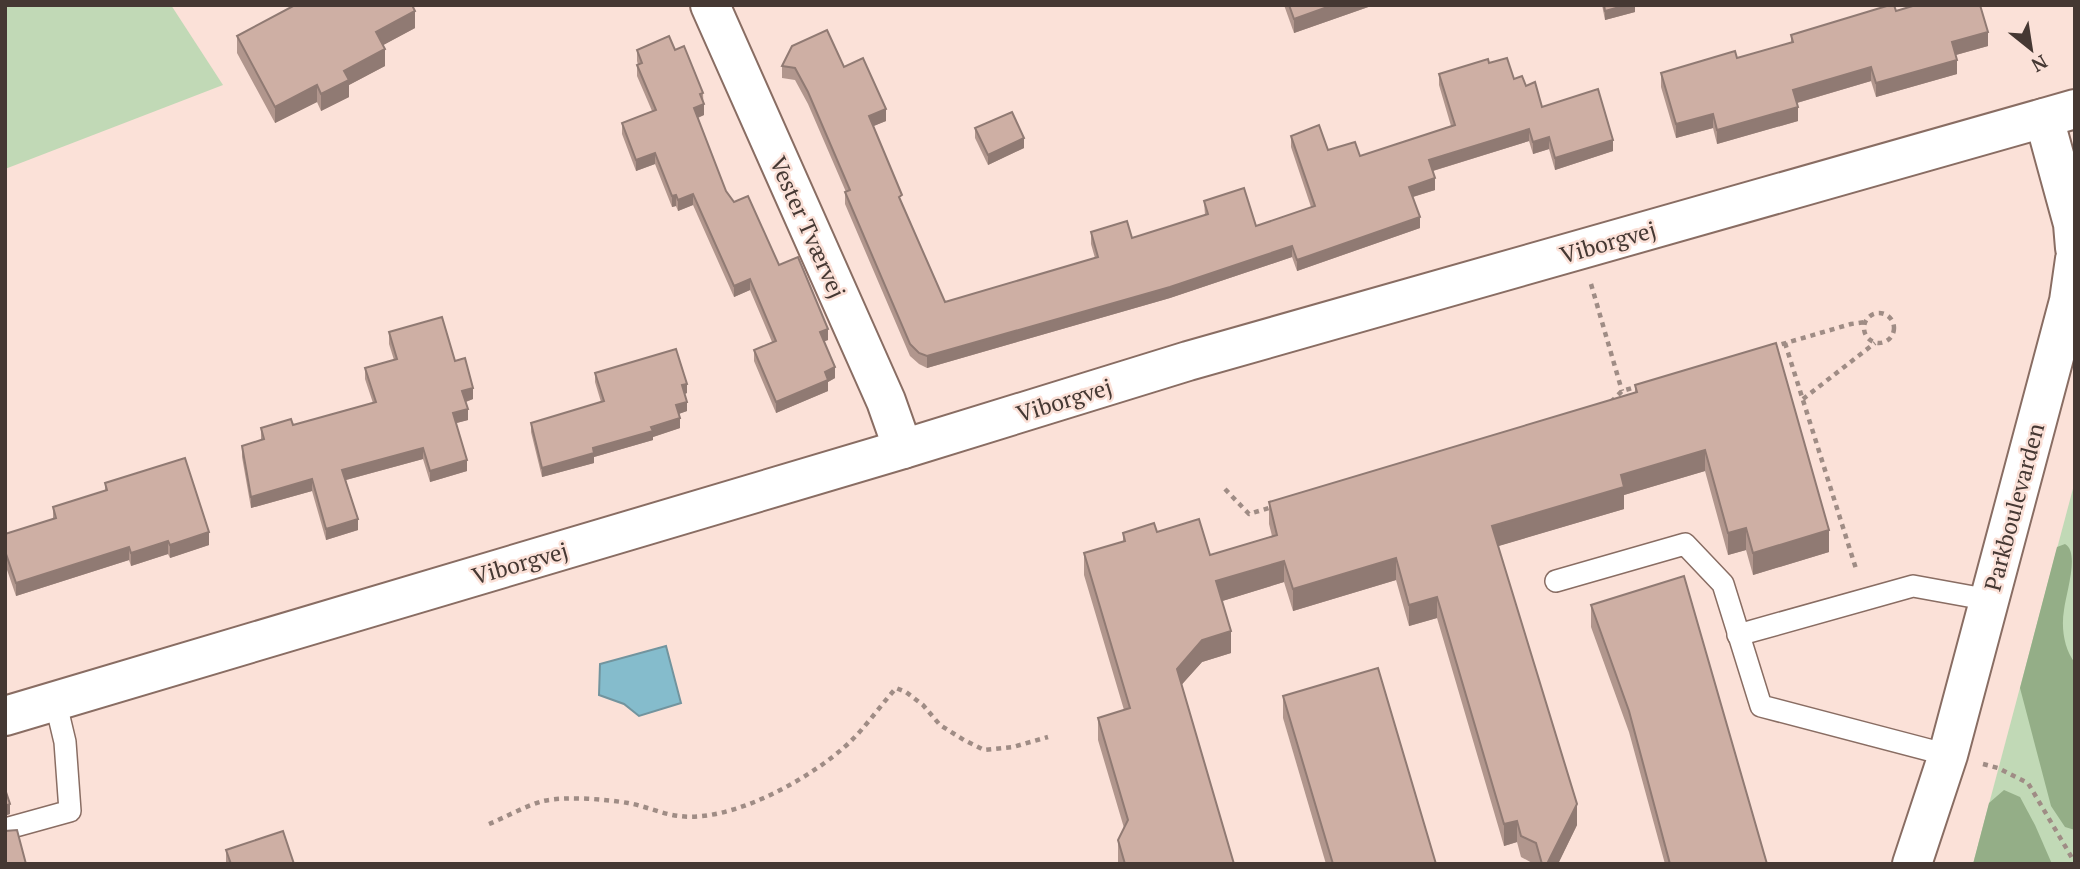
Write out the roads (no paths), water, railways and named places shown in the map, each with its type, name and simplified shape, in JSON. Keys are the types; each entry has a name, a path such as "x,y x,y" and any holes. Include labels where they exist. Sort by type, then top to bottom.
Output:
{"street":[{"name":"Vester Tværvej","path":"710,5 886,401 903,449"},
{"name":"Viborgvej","path":"5,716 903,449 1188,361 2059,113"},
{"path":"2059,113 2061,173 2073,224 2075,248"},
{"name":"Parkboulevarden","path":"1912,864 1948,755 1990,600 2069,301 2075,259"},
{"name":"Viborgvej","path":"5,710 55,700"},
{"name":"Parkboulevarden","path":"1936,864 1948,755"}],"lane":[{"path":"1556,580 1685,544 1723,584 1760,706 1948,755"},
{"path":"1738,635 1913,586 1990,600"},
{"path":"5,829 70,811 65,742 55,700"}],"water":[{"path":"666,646 681,703 639,716 624,704 599,695 600,664"}]}
